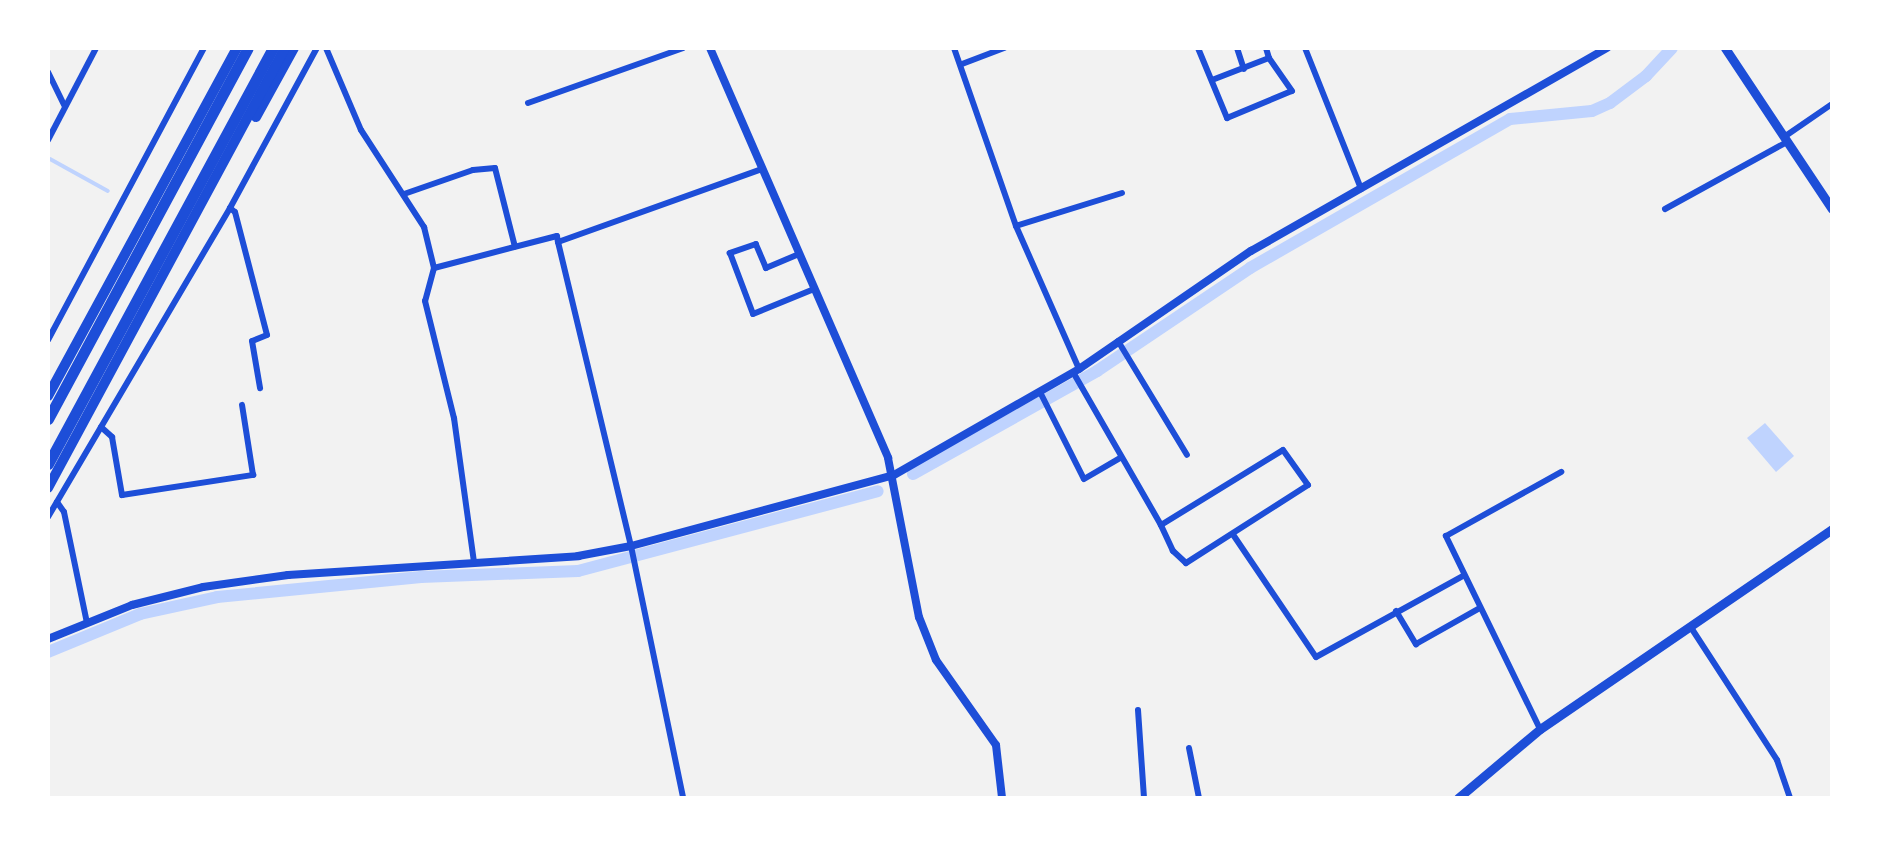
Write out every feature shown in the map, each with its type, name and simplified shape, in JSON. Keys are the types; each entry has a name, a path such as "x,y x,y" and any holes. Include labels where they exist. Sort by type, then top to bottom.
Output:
{"highway":[{"path":"136,237 229,48"},
{"path":"48,396 237,48"},
{"path":"48,419 248,48"},
{"path":"48,464 273,48"},
{"path":"171,264 285,48"},
{"path":"48,488 294,48"}],"main road":[{"path":"1725,48 1832,210"},
{"path":"1458,798 1540,729 1832,529"}],"street":[{"path":"48,140 96,48"},
{"path":"48,340 204,48"},
{"path":"48,517 230,208 317,48"},
{"path":"326,48 361,130 424,226 434,268 425,302 454,418 474,562"},
{"path":"528,103 683,48"},
{"path":"710,48 894,475 919,617 936,660 996,745 1002,798"},
{"path":"954,48 1016,226 1076,371 1173,551 1186,563 1308,486 1283,450 1160,525"},
{"path":"962,64 1004,48"},
{"path":"1198,48 1228,118 1292,90 1266,48"},
{"path":"1238,48 1244,69"},
{"path":"1305,48 1362,189"},
{"path":"48,639 132,605 203,586 578,556 631,546 894,475 1076,371 1251,251 1607,48"},
{"path":"1212,80 1269,58"},
{"path":"48,72 65,106"},
{"path":"1665,209 1786,139 1832,104"},
{"path":"404,194 457,175 495,168 515,247"},
{"path":"558,242 762,169"},
{"path":"1016,226 1122,193"},
{"path":"230,208 235,212 267,335 252,341 260,388"},
{"path":"434,268 557,236 631,546 683,798"},
{"path":"799,254 766,268 756,244 730,253 753,314 814,289"},
{"path":"1118,341 1187,455"},
{"path":"1040,392 1084,479 1120,458"},
{"path":"101,427 112,438 122,496 253,475 242,405"},
{"path":"1540,729 1446,536 1561,472"},
{"path":"57,502 64,512 87,623"},
{"path":"1234,536 1316,657 1463,576"},
{"path":"1396,611 1416,644 1480,608"},
{"path":"1690,626 1777,760 1790,798"},
{"path":"1138,710 1144,798"},
{"path":"1190,748 1199,798"}],"water":[{"path":"1765,423 1794,456 1776,472 1747,438"}],"waterway":[{"path":"913,474 1097,371 1250,268 1510,119 1592,111 1610,103 1646,76 1672,48"},
{"path":"50,159 108,191"},
{"path":"48,652 140,614 217,597 421,577 578,571 878,491"}]}
